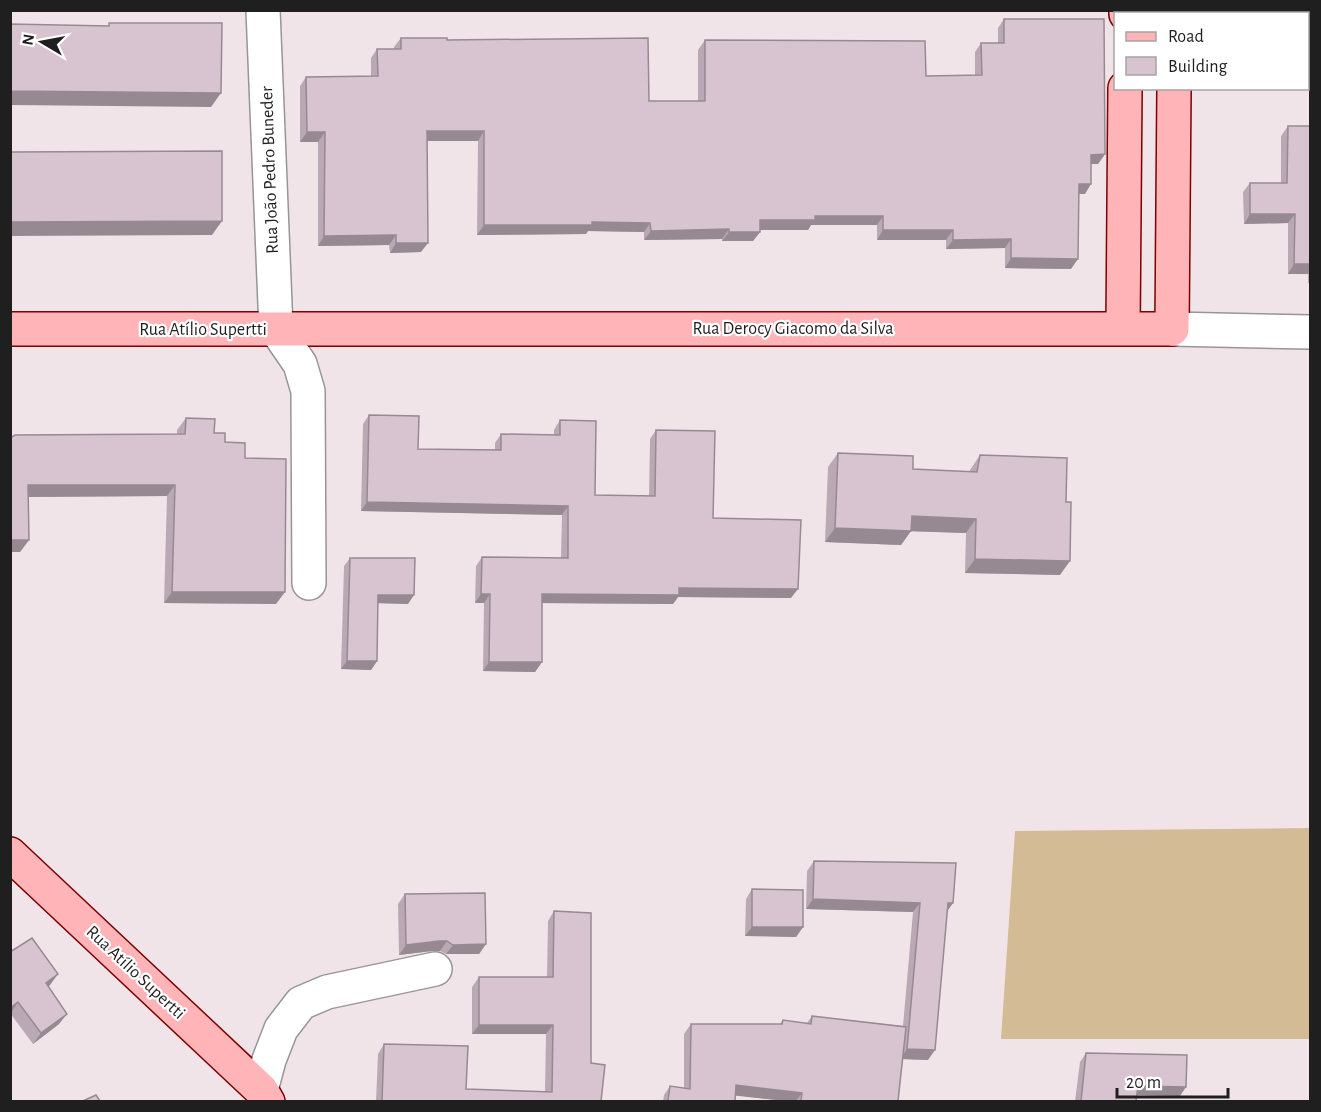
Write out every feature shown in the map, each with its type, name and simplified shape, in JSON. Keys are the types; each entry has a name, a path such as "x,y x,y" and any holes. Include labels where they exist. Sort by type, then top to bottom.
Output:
{"street":[{"name":"Rua João Pedro Buneder","path":"263,10 276,329"},
{"path":"1124,328 1125,90"},
{"path":"1172,329 1174,90"},
{"name":"Rua Derocy Giacomo da Silva","path":"276,329 1124,328 1311,332"},
{"name":"Rua Atílio Supertti","path":"10,329 276,329 300,364 308,391 309,583"},
{"name":"Rua Atílio Supertti","path":"10,854 264,1096"},
{"name":"Rua Atílio Supertti","path":"264,1096 268,1060 281,1029 301,1004 327,992 435,969"}],"shaded area":[{"path":"1310,828 1310,1039 1001,1039 1015,831"}],"building":[{"path":"1262,10 1311,10 1311,71 1309,71 1309,12 1262,12"},
{"path":"1004,19 1104,19 1105,154 1091,155 1091,184 1079,184 1078,259 1011,258 1011,239 953,240 953,230 883,230 883,216 815,216 815,220 760,220 760,232 729,232 729,229 651,231 650,223 484,225 484,131 427,131 428,243 396,243 396,235 324,236 325,132 307,132 306,77 378,76 377,49 401,49 401,38 447,38 447,40 648,38 649,101 705,101 705,40 925,41 926,76 982,75 981,43 1004,43"},
{"path":"109,23 222,23 221,93 10,91 10,24 109,26"},
{"path":"1288,126 1311,126 1311,264 1294,264 1295,214 1250,214 1250,183 1287,183"},
{"path":"222,151 222,221 10,222 10,152"},
{"path":"369,415 419,416 418,449 501,450 501,434 560,435 560,420 596,421 595,495 655,496 656,430 715,431 713,518 801,520 798,589 679,588 679,595 542,594 542,662 489,662 490,594 481,594 482,557 568,558 568,506 367,502"},
{"path":"186,418 215,419 214,433 225,433 225,442 245,443 245,458 286,459 285,592 172,592 175,485 28,485 29,540 10,540 10,438 15,435 185,434"},
{"path":"838,453 913,456 913,469 977,472 980,455 1067,458 1066,502 1071,502 1070,561 975,559 976,519 912,516 911,531 835,528"},
{"path":"350,558 415,558 414,595 378,595 377,661 347,661"},
{"path":"814,861 956,863 953,903 948,903 935,1050 907,1049 920,903 813,899"},
{"path":"752,889 803,890 803,927 752,927"},
{"path":"485,893 486,944 453,945 447,941 439,941 406,945 405,894"},
{"path":"554,911 591,913 591,1063 605,1065 601,1101 382,1101 384,1044 468,1046 466,1089 552,1092 553,1025 479,1025 479,977 553,977"},
{"path":"32,938 58,974 46,983 67,1014 41,1033 18,1002 10,1008 10,952"},
{"path":"812,1016 906,1027 898,1101 801,1101 802,1093 736,1085 735,1101 668,1101 670,1086 690,1089 691,1024 782,1024 783,1020 811,1024"},
{"path":"1086,1053 1187,1055 1186,1087 1138,1086 1136,1101 1081,1101"},
{"path":"96,1095 100,1101 83,1101"}]}
